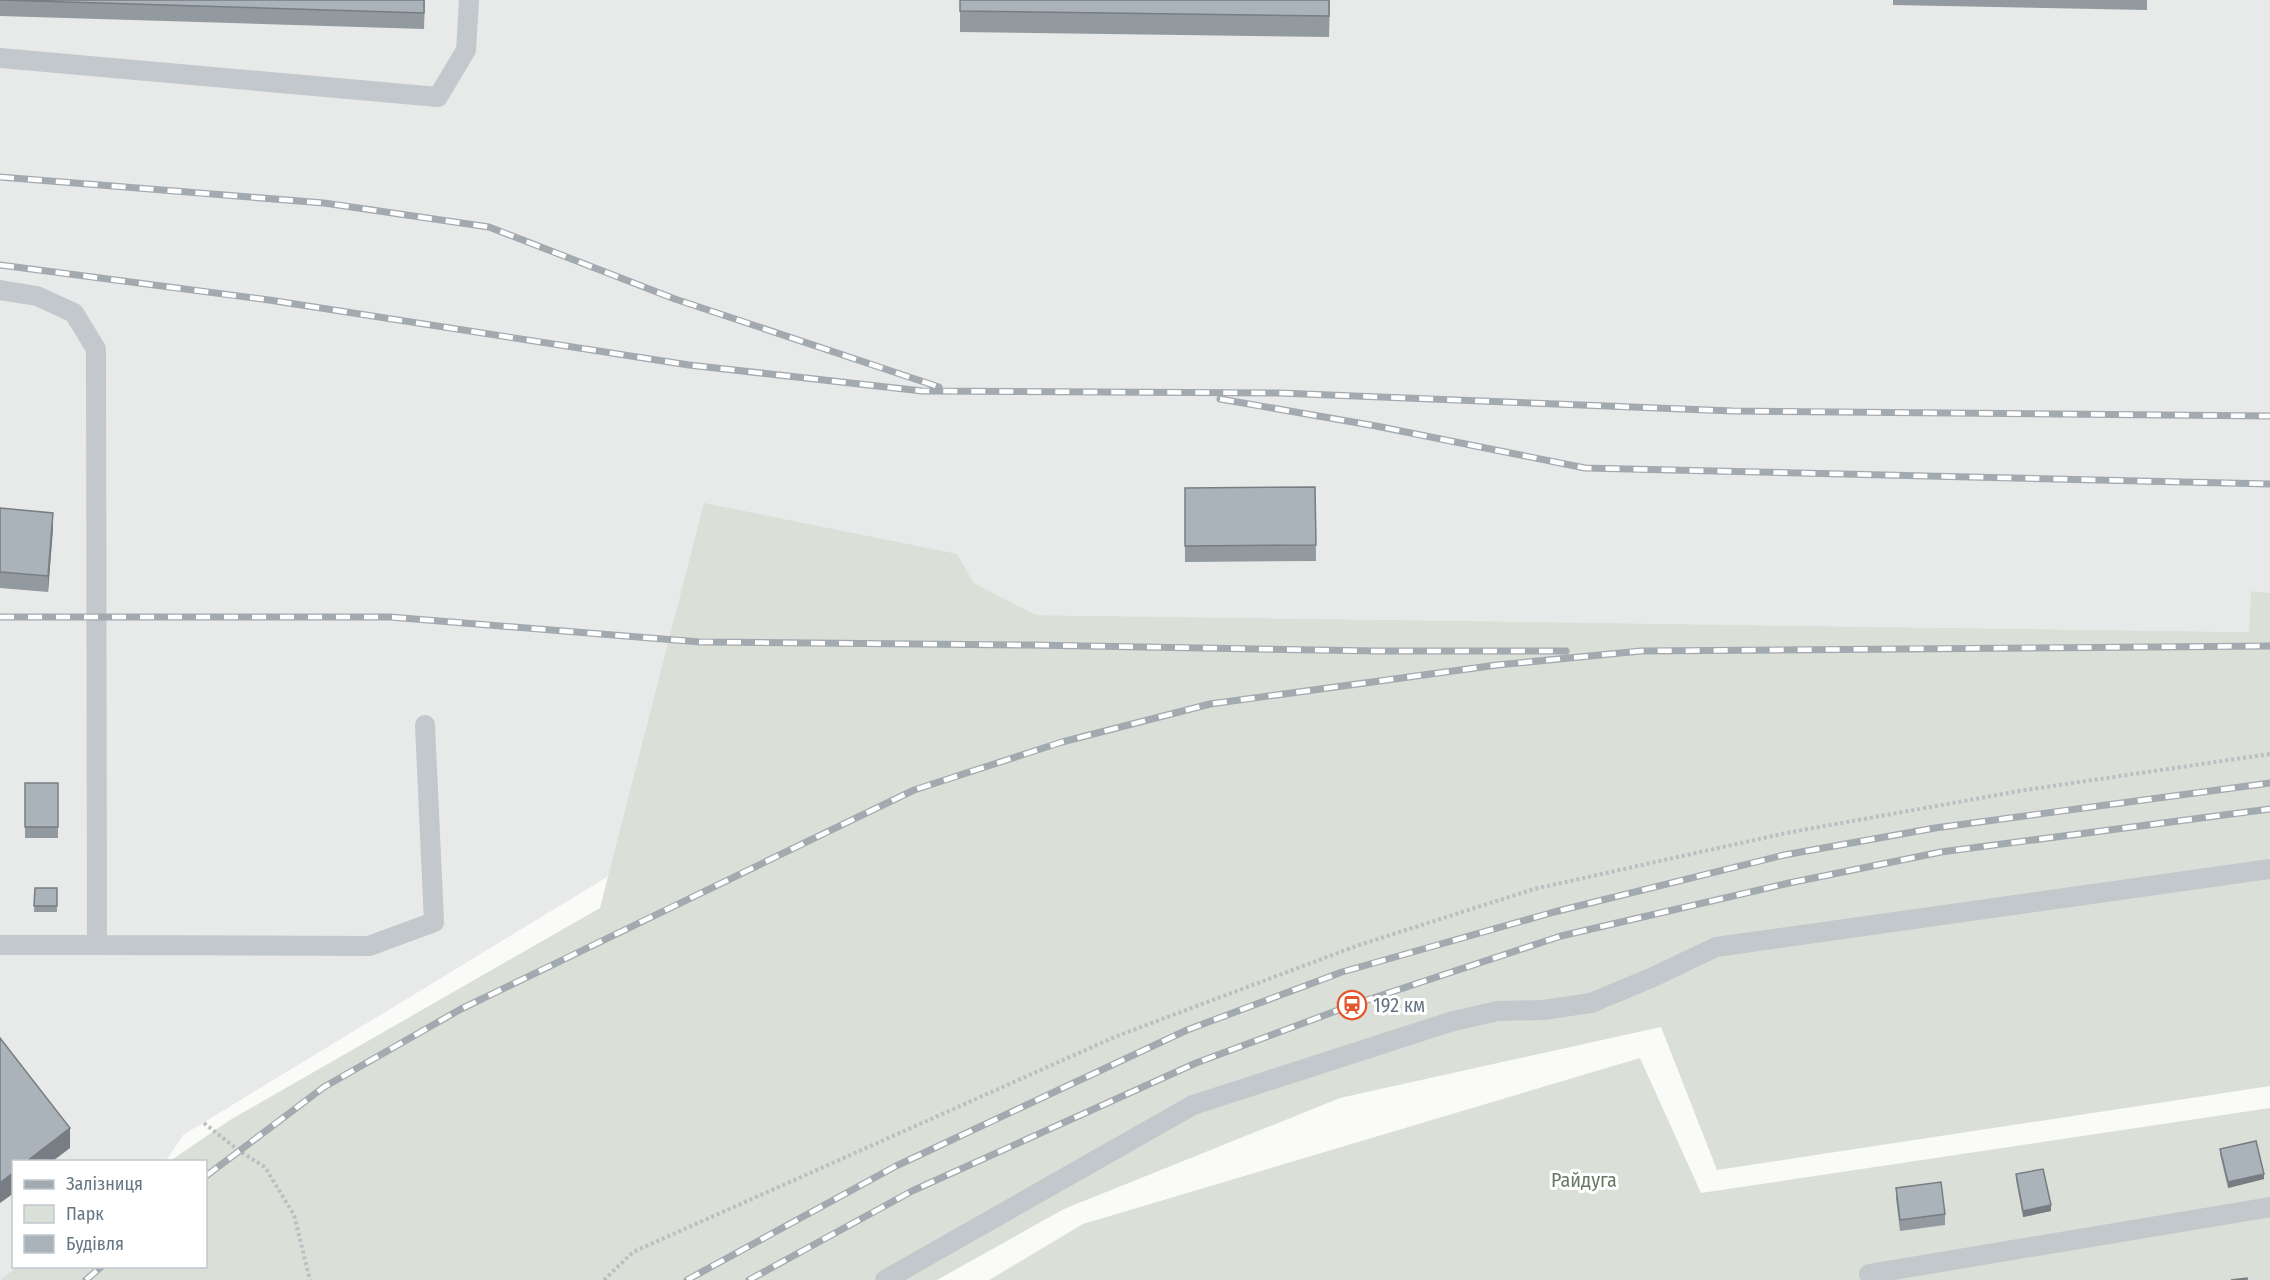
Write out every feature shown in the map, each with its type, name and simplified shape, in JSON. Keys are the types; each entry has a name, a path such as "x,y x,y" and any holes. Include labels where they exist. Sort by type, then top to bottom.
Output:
{"lane":[{"path":"0,58 438,97 466,50 469,0"},
{"path":"0,290 37,296 74,313 96,349 101,950"},
{"path":"0,945 101,950 369,946 434,922 425,725"},
{"path":"885,1280 1192,1105 1450,1022 1497,1011 1543,1010 1591,1003 1653,977 1716,946 2270,869"},
{"path":"1869,1274 2270,1207"}],"path":[{"path":"604,1280 633,1252 1118,1036 1359,945 1523,893 1786,833 2025,790 2270,754"},
{"path":"204,1123 238,1150 265,1167 294,1215 310,1280"}],"shaded area":[{"path":"0,0 2270,0 2270,593 2251,591 2249,632 1036,615 974,583 957,554 645,854 183,1135 167,1160 12,1160 12,1268 90,1268 0,1280"}],"green space":[{"path":"704,503 957,554 974,583 1036,615 2249,632 2251,591 2270,593 2270,1086 1717,1170 1661,1027 1340,1098 1064,1209 937,1280 0,1280 16,1268 207,1268 207,1160 171,1160 230,1120 600,908"},
{"name":"Райдуга","path":"1640,1058 1701,1193 2270,1108 2270,1280 989,1280 1083,1224"}],"building":[{"path":"0,0 424,0 424,13"},
{"path":"960,0 1329,0 1329,16 960,11"},
{"path":"1315,487 1316,545 1185,546 1185,488"},
{"path":"0,508 53,513 48,576 0,572"},
{"path":"25,783 58,783 58,827 25,827"},
{"path":"35,888 57,888 57,906 34,906"},
{"path":"0,1038 70,1128 28,1160 12,1160 12,1174 0,1183"},
{"path":"2256,1141 2264,1174 2228,1182 2220,1149"},
{"path":"2043,1169 2051,1205 2023,1211 2016,1174"},
{"path":"1941,1182 1945,1214 1900,1220 1896,1188"}],"railway":[{"path":"0,177 324,203 489,227 675,299 939,387"},
{"path":"0,265 269,300 689,365 922,391 1279,393 1733,411 2270,416"},
{"path":"1220,399 1376,426 1585,468 2270,484"},
{"path":"0,617 390,617 700,642 1378,651 1566,651"},
{"path":"207,1175 324,1087 461,1009 914,790 1062,742 1210,704 1497,665 1641,651 2270,646"},
{"path":"687,1280 896,1166 1187,1030 1342,972 1554,912 1784,855 1935,828 2270,783"},
{"path":"749,1280 912,1191 1196,1063 1352,1005 1561,936 1789,883 1941,852 2270,809"},
{"path":"86,1280 100,1268"}],"place":[{"name":"192 км","path":"1352,1005"}]}
